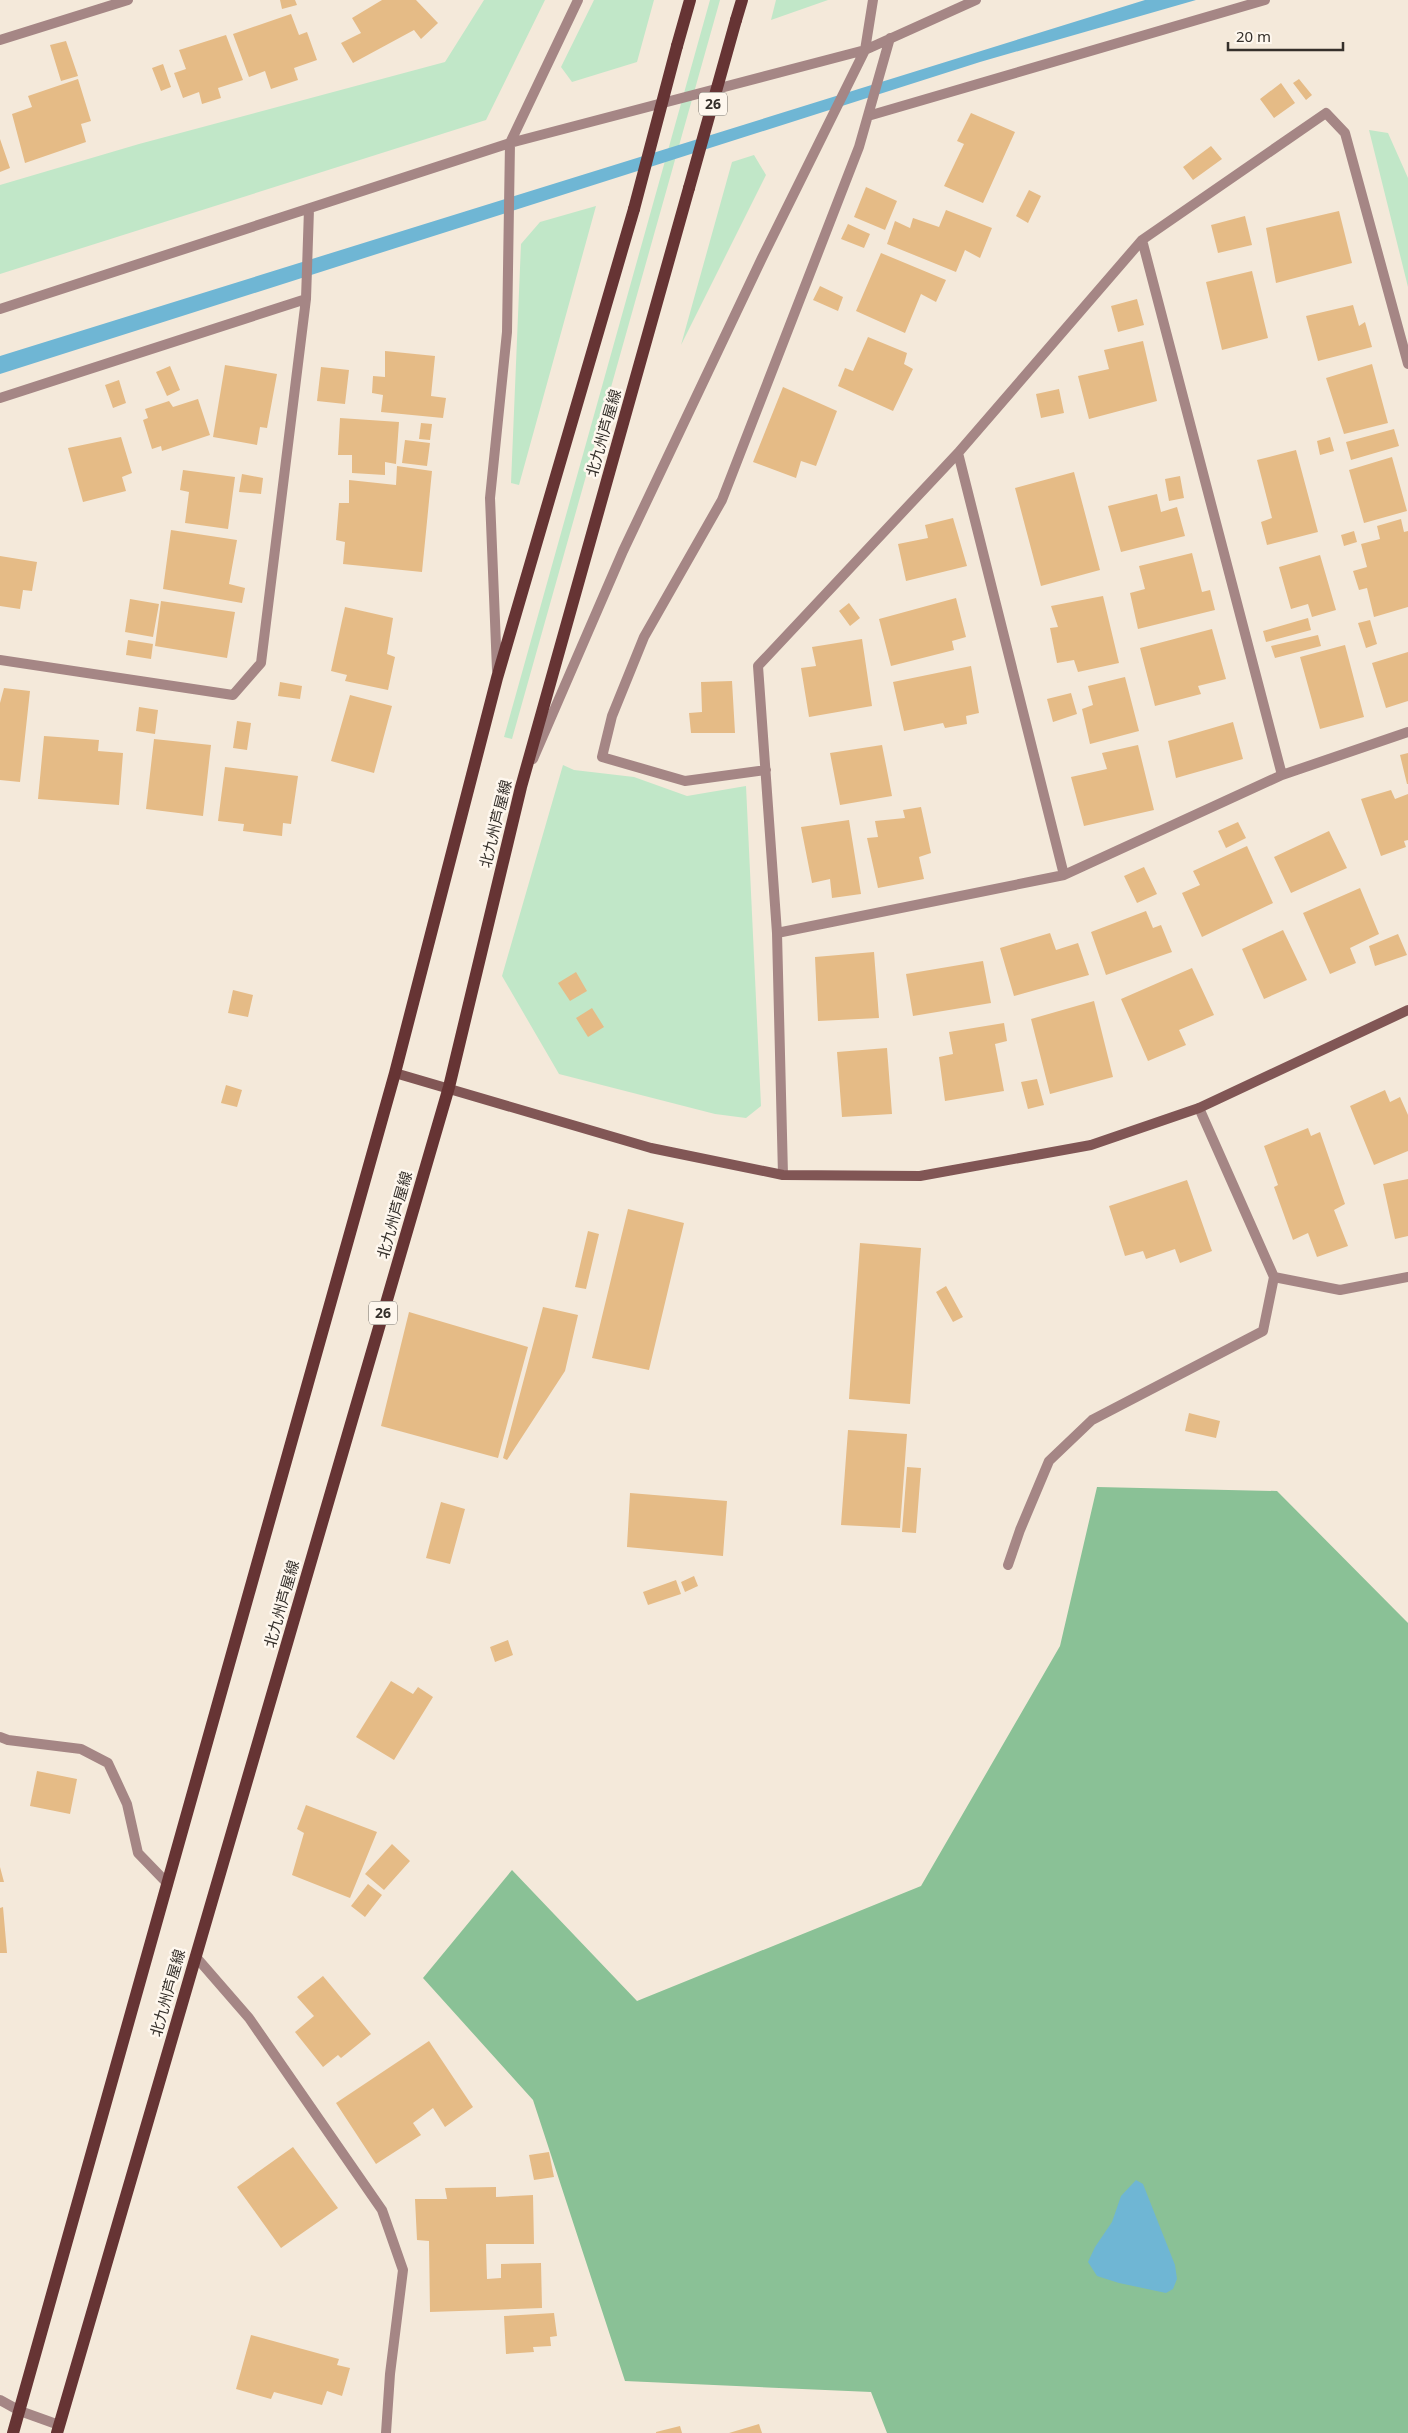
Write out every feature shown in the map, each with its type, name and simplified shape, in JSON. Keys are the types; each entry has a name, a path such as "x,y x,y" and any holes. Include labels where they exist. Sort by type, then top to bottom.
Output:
{"main road":[{"name":"北九州芦屋線","path":"14,2433 395,1072 497,678 634,209 690,0"},
{"name":"北九州芦屋線","path":"58,2429 450,1087 521,787 742,0"}],"street":[{"path":"0,40 128,0"},
{"path":"497,678 490,498 507,332 510,143 578,0"},
{"path":"521,787 623,551 762,258 866,50 873,0"},
{"path":"0,309 510,143 866,50 976,0"},
{"path":"868,116 1265,0"},
{"path":"766,770 685,781 602,757 612,716 644,637 722,500 855,156 890,38"},
{"path":"783,1174 777,933 758,666 958,453 1142,240 1326,113 1345,133 1408,364"},
{"path":"0,660 233,695 261,663 306,299 309,209"},
{"path":"1142,240 1282,775"},
{"path":"0,398 306,299"},
{"path":"958,453 1064,875"},
{"path":"777,933 1064,875 1282,775 1408,732"},
{"path":"395,1072 651,1148 783,1174 920,1176 1091,1145 1199,1108 1408,1010"},
{"path":"1008,1565 1020,1530 1049,1460 1092,1420 1263,1331 1274,1277 1199,1108"},
{"path":"1274,1277 1340,1290 1408,1278"},
{"path":"0,1736 8,1740 81,1749 108,1763 127,1804 138,1853 168,1884"},
{"path":"196,1957 249,2018 382,2210 403,2270 390,2374 386,2433"},
{"path":"0,2400 58,2429"}],"green space":[{"path":"484,0 545,0 486,120 0,274 0,185 139,144 445,62"},
{"path":"594,0 654,0 637,62 572,82 561,67"},
{"path":"710,0 720,0 512,739 504,737"},
{"path":"776,0 828,0 771,20"},
{"path":"1369,130 1388,133 1408,178 1408,287"},
{"path":"754,155 766,175 681,345 732,162"},
{"path":"596,206 519,485 511,483 521,244 540,222"},
{"path":"563,765 574,770 634,777 687,796 746,786 761,1106 746,1118 715,1114 559,1074 502,976"},
{"path":"1097,1487 1277,1491 1408,1623 1408,2433 887,2433 871,2392 625,2381 533,2100 423,1978 512,1870 637,2001 921,1886 1060,1646"}],"water":[{"path":"1145,0 1196,0 980,62 0,374 0,356"},
{"path":"1136,2180 1143,2184 1175,2265 1177,2279 1173,2289 1166,2293 1119,2283 1097,2276 1088,2262 1095,2247 1112,2222 1121,2196"}],"building":[{"path":"280,0 295,0 297,5 282,9"},
{"path":"382,0 416,0 438,23 421,39 414,30 353,63 341,43 361,33 352,18"},
{"path":"291,14 299,35 307,32 317,60 294,68 298,80 271,89 265,71 249,77 233,34"},
{"path":"226,35 243,80 218,88 221,98 202,104 199,92 183,98 174,73 186,69 179,50"},
{"path":"66,41 78,76 61,81 50,45"},
{"path":"163,64 171,87 161,91 152,68"},
{"path":"78,79 91,121 81,124 86,142 25,163 12,114 32,107 28,96"},
{"path":"1299,79 1312,95 1306,100 1293,83"},
{"path":"1281,83 1295,103 1274,118 1260,99"},
{"path":"971,113 1015,132 983,203 944,186 964,144 957,141"},
{"path":"0,139 10,168 0,172"},
{"path":"1211,146 1222,159 1193,180 1183,167"},
{"path":"866,187 897,201 885,230 854,217"},
{"path":"1029,190 1041,196 1028,223 1016,216"},
{"path":"946,210 992,228 980,258 965,250 956,272 887,244 895,221 910,228 913,218 939,227"},
{"path":"1339,211 1352,263 1276,283 1266,228"},
{"path":"1245,216 1252,245 1218,253 1211,225"},
{"path":"848,224 870,234 864,248 841,239"},
{"path":"881,253 946,280 936,302 921,294 905,333 856,311"},
{"path":"1252,271 1268,338 1222,350 1206,282"},
{"path":"820,286 843,297 838,311 813,300"},
{"path":"1137,299 1144,325 1118,332 1111,306"},
{"path":"1353,305 1359,326 1365,322 1372,347 1318,361 1306,316"},
{"path":"868,337 907,353 904,364 913,369 893,411 838,386 845,368 853,371"},
{"path":"1143,341 1157,401 1089,419 1078,376 1109,369 1104,350"},
{"path":"385,351 435,356 431,396 446,398 443,418 381,412 383,395 372,393 373,376 385,377"},
{"path":"1372,364 1388,423 1344,434 1326,378"},
{"path":"225,365 277,374 267,428 260,427 257,445 213,437"},
{"path":"170,366 180,390 167,396 156,372"},
{"path":"321,367 349,370 345,404 317,401"},
{"path":"119,380 126,403 113,408 105,385"},
{"path":"783,387 837,411 816,466 801,461 796,478 753,462"},
{"path":"1059,389 1064,413 1041,418 1036,394"},
{"path":"198,399 210,435 162,451 161,446 152,449 143,420 148,418 145,409 169,401 173,407"},
{"path":"340,418 399,422 396,464 385,462 385,475 352,473 352,455 338,455"},
{"path":"421,423 432,424 430,440 419,439"},
{"path":"1394,429 1399,446 1351,460 1346,442"},
{"path":"121,437 132,473 122,477 126,491 83,502 68,448"},
{"path":"1330,437 1334,451 1320,455 1317,441"},
{"path":"405,440 430,443 427,466 402,463"},
{"path":"1296,450 1318,532 1267,545 1261,522 1272,518 1257,460"},
{"path":"1392,457 1407,511 1364,523 1349,470"},
{"path":"397,466 432,471 422,572 343,564 345,542 336,540 339,503 349,503 349,480 396,485"},
{"path":"183,470 235,477 228,529 185,523 189,492 180,490"},
{"path":"1074,472 1100,570 1041,586 1015,488"},
{"path":"242,474 263,478 261,494 239,492"},
{"path":"1180,476 1184,498 1169,501 1165,479"},
{"path":"1157,494 1161,512 1177,507 1185,536 1121,552 1108,506"},
{"path":"953,518 967,566 906,581 898,544 928,538 925,525"},
{"path":"1401,519 1404,532 1408,531 1408,607 1374,617 1367,588 1359,590 1353,571 1367,567 1361,544 1380,539 1377,526"},
{"path":"171,530 237,540 229,584 245,588 242,603 163,589"},
{"path":"1354,531 1357,542 1344,546 1341,535"},
{"path":"1192,553 1202,592 1210,590 1215,610 1138,629 1130,593 1145,589 1139,566"},
{"path":"1320,555 1336,610 1312,617 1308,604 1291,609 1279,567"},
{"path":"0,556 37,562 32,591 23,590 20,609 0,606"},
{"path":"1103,596 1119,663 1078,672 1074,660 1057,663 1050,628 1058,627 1051,606"},
{"path":"956,598 966,637 952,641 954,650 891,666 879,619"},
{"path":"130,599 159,604 153,637 125,632"},
{"path":"161,601 235,612 227,658 155,646"},
{"path":"849,603 860,618 850,626 839,611"},
{"path":"345,607 393,618 387,654 395,657 388,690 345,681 347,675 331,671"},
{"path":"1308,618 1311,630 1266,642 1263,631"},
{"path":"1370,620 1377,644 1366,648 1358,623"},
{"path":"1212,629 1226,679 1198,686 1201,694 1155,706 1140,648"},
{"path":"1318,635 1321,646 1275,658 1271,646"},
{"path":"862,639 872,706 809,717 801,668 816,666 812,647"},
{"path":"128,640 153,644 151,659 126,655"},
{"path":"1345,645 1364,717 1320,729 1300,657"},
{"path":"1408,652 1408,701 1386,708 1372,663"},
{"path":"971,666 979,713 966,716 967,724 945,728 943,723 904,731 893,682"},
{"path":"1125,677 1139,731 1090,744 1082,709 1093,705 1088,686"},
{"path":"732,681 735,733 691,733 689,713 702,712 701,682"},
{"path":"280,682 302,686 300,699 278,696"},
{"path":"4,688 30,691 20,782 0,780 0,703"},
{"path":"1071,693 1077,714 1053,722 1047,699"},
{"path":"350,695 392,706 374,773 331,761"},
{"path":"139,707 158,710 155,734 136,731"},
{"path":"237,721 251,723 247,750 233,748"},
{"path":"1233,722 1243,759 1176,778 1168,741"},
{"path":"44,736 99,740 98,751 123,753 119,805 38,799"},
{"path":"154,739 211,745 203,816 146,809"},
{"path":"882,745 892,796 840,805 830,753"},
{"path":"1138,745 1154,810 1084,826 1071,777 1107,769 1102,753"},
{"path":"1408,753 1408,784 1407,784 1400,755"},
{"path":"225,767 298,776 291,824 283,823 282,836 243,831 244,824 218,821"},
{"path":"1391,790 1395,799 1408,794 1408,840 1404,841 1406,847 1381,856 1361,799"},
{"path":"921,807 931,853 919,857 924,879 878,888 867,838 878,837 875,821 905,818 903,810"},
{"path":"849,820 861,894 832,898 830,879 812,883 801,827"},
{"path":"1238,822 1246,838 1226,848 1218,831"},
{"path":"1329,831 1347,868 1291,893 1274,857"},
{"path":"1247,846 1273,903 1202,937 1182,893 1200,885 1193,871"},
{"path":"1144,867 1157,894 1137,903 1124,876"},
{"path":"1360,888 1379,934 1350,948 1356,963 1330,974 1303,913"},
{"path":"1146,911 1153,928 1161,925 1172,952 1106,975 1091,932"},
{"path":"1283,930 1307,980 1264,999 1242,949"},
{"path":"1050,933 1056,950 1078,943 1089,975 1014,996 1000,948"},
{"path":"1398,934 1407,955 1375,966 1369,946"},
{"path":"874,952 879,1018 818,1021 815,957"},
{"path":"983,961 991,1003 913,1016 906,974"},
{"path":"1192,968 1214,1015 1179,1030 1186,1045 1148,1061 1121,999"},
{"path":"576,972 587,991 570,1001 558,983"},
{"path":"233,990 253,995 248,1017 228,1013"},
{"path":"1094,1001 1113,1077 1050,1094 1031,1019"},
{"path":"592,1008 604,1027 588,1037 576,1018"},
{"path":"1004,1023 1007,1041 995,1044 1004,1091 945,1101 939,1057 953,1054 949,1032"},
{"path":"887,1048 892,1114 842,1117 837,1052"},
{"path":"1037,1079 1044,1105 1028,1109 1021,1082"},
{"path":"226,1085 242,1090 237,1107 221,1103"},
{"path":"1385,1090 1390,1102 1400,1097 1408,1115 1408,1151 1374,1165 1350,1106"},
{"path":"1308,1128 1311,1136 1320,1132 1345,1204 1334,1210 1348,1246 1317,1257 1308,1233 1293,1240 1274,1187 1278,1185 1264,1146"},
{"path":"1408,1179 1408,1236 1395,1239 1383,1184"},
{"path":"1187,1180 1212,1251 1180,1263 1175,1249 1146,1259 1143,1251 1125,1256 1109,1206"},
{"path":"628,1209 684,1223 649,1370 592,1358"},
{"path":"588,1231 599,1234 586,1289 575,1287"},
{"path":"860,1243 921,1248 910,1404 849,1399"},
{"path":"946,1286 963,1317 953,1322 936,1292"},
{"path":"543,1307 578,1315 565,1371 507,1460 503,1458"},
{"path":"409,1312 528,1347 498,1458 381,1426"},
{"path":"1189,1413 1220,1421 1216,1438 1185,1431"},
{"path":"848,1430 907,1434 900,1528 841,1525"},
{"path":"907,1467 921,1468 916,1533 902,1532"},
{"path":"630,1493 727,1501 723,1556 627,1547"},
{"path":"441,1502 465,1509 450,1564 426,1558"},
{"path":"694,1576 698,1586 685,1592 681,1582"},
{"path":"676,1580 681,1594 648,1605 643,1592"},
{"path":"508,1640 513,1655 495,1662 490,1647"},
{"path":"391,1681 413,1694 418,1687 433,1697 394,1760 356,1737"},
{"path":"37,1771 77,1779 70,1814 30,1806"},
{"path":"306,1805 377,1832 350,1898 292,1875 304,1833 297,1829"},
{"path":"392,1844 410,1861 384,1890 365,1874"},
{"path":"0,1867 4,1882 0,1882"},
{"path":"368,1884 382,1895 365,1917 351,1906"},
{"path":"3,1907 7,1953 0,1953 0,1908"},
{"path":"323,1976 371,2034 341,2058 338,2055 323,2067 295,2032 314,2016 297,1997"},
{"path":"429,2041 473,2107 445,2127 433,2108 413,2123 421,2135 376,2164 336,2103"},
{"path":"293,2147 338,2208 281,2248 237,2187"},
{"path":"549,2152 554,2177 534,2180 529,2155"},
{"path":"496,2187 496,2197 533,2195 534,2244 486,2244 487,2279 501,2278 501,2264 541,2263 542,2308 430,2312 429,2241 417,2240 415,2199 447,2199 445,2188"},
{"path":"554,2313 557,2336 550,2337 551,2346 533,2347 534,2352 506,2354 504,2316"},
{"path":"251,2335 339,2359 337,2365 350,2368 342,2396 327,2391 322,2405 274,2392 271,2399 236,2389"},
{"path":"759,2424 762,2433 729,2433"},
{"path":"680,2426 682,2433 656,2433 656,2432"}]}
